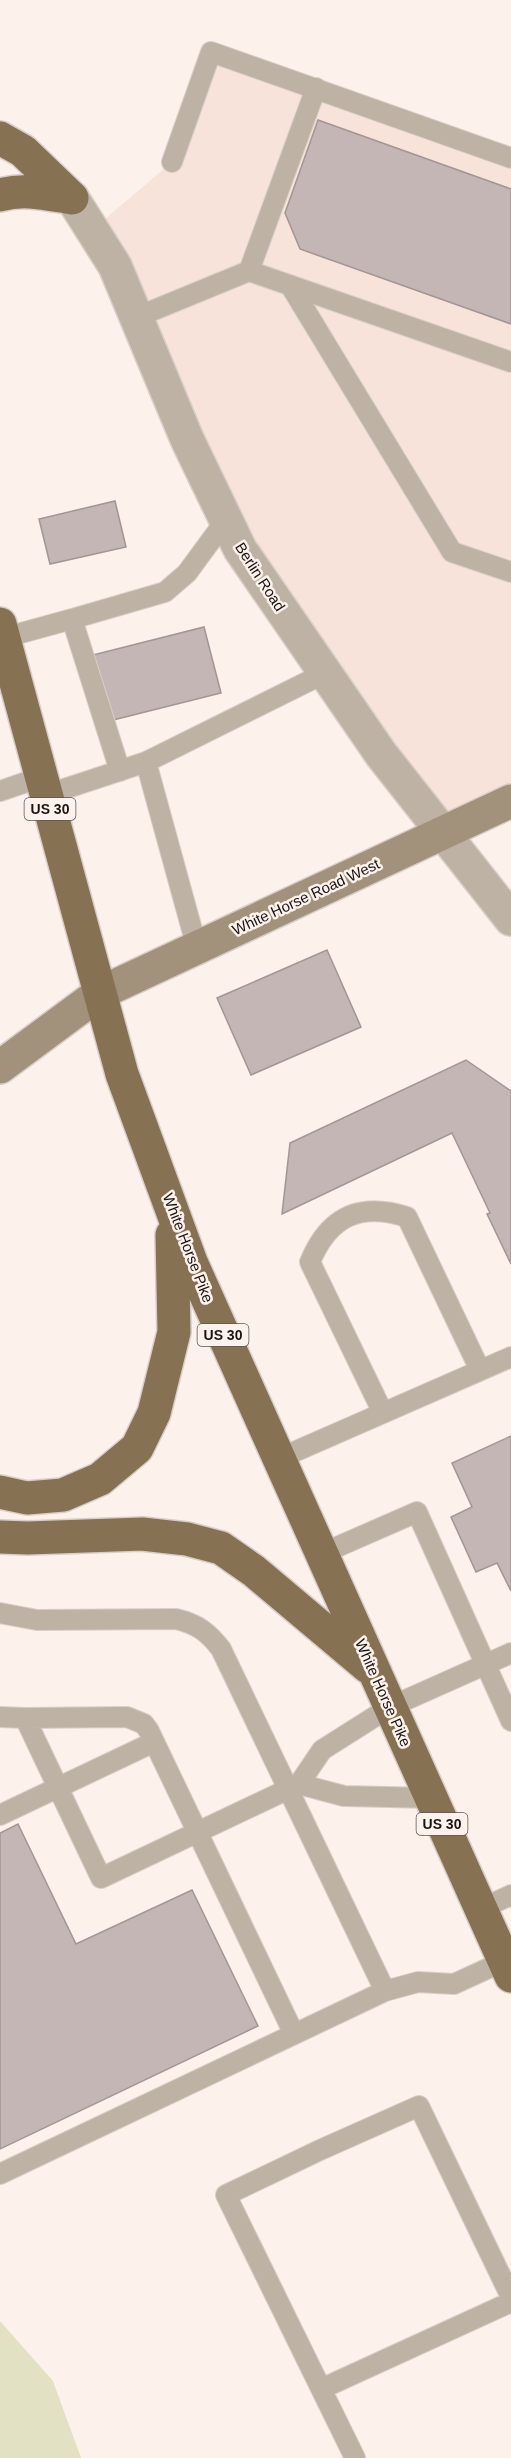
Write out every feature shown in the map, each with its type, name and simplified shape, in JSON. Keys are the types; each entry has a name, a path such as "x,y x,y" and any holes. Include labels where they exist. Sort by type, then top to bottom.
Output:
{"highway":[{"path":"0,138 23,151 72,198"},
{"path":"0,195 13,191 37,192 72,198"},
{"name":"White Horse Pike","path":"1,631 122,1074 191,1262 508,1968"},
{"path":"0,1492 27,1498 63,1496 100,1479 137,1448 154,1413 174,1332 172,1209"},
{"path":"0,1537 142,1534 187,1539 221,1548 254,1570 374,1672"}],"main road":[{"name":"White Horse Road West","path":"0,1066 100,993 511,801"}],"street":[{"name":"Berlin Road","path":"72,198 115,266 187,439 240,549 381,754 511,919"}],"lane":[{"path":"172,162 212,52 511,158"},
{"path":"249,271 316,88"},
{"path":"137,317 249,271 511,362"},
{"path":"290,285 452,552 511,572"},
{"path":"1,631 72,619 165,591 187,573 226,520"},
{"path":"72,619 120,771"},
{"path":"0,791 44,786 120,771 146,762 325,673"},
{"path":"146,762 197,948"},
{"path":"382,1413 310,1263 318,1244 331,1228 348,1216 367,1210 387,1210 407,1216 480,1370"},
{"path":"278,1459 511,1357"},
{"path":"321,1554 417,1512 511,1721"},
{"path":"0,1613 37,1620 176,1618 194,1623 210,1634 221,1649 293,1787 385,1991"},
{"path":"25,1718 101,1878 293,1787 322,1750 390,1707 511,1653"},
{"path":"0,1717 128,1717 144,1724 294,2034"},
{"path":"0,1815 154,1742"},
{"path":"293,1787 344,1796 431,1798"},
{"path":"480,1909 511,1895"},
{"path":"0,2174 385,1991 418,1982 454,1984 508,1968"},
{"path":"355,2458 226,2196 419,2106 511,2297"},
{"path":"321,2389 511,2302"}],"shaded area":[{"path":"211,52 511,158 511,801 442,833 240,549 92,230 172,162"},
{"path":"0,2321 53,2381 81,2458 0,2458"}],"building":[{"path":"318,120 511,189 511,324 300,249 285,213"},
{"path":"115,501 126,547 50,564 39,519"},
{"path":"204,627 221,693 97,724 81,658"},
{"path":"327,950 361,1027 251,1075 217,998"},
{"path":"466,1060 511,1091 511,1264 452,1133 282,1214 290,1143"},
{"path":"511,1436 511,1591 497,1563 476,1572 451,1517 472,1507 452,1463"},
{"path":"18,1824 76,1944 192,1890 258,2026 0,2149 0,1833"}]}
